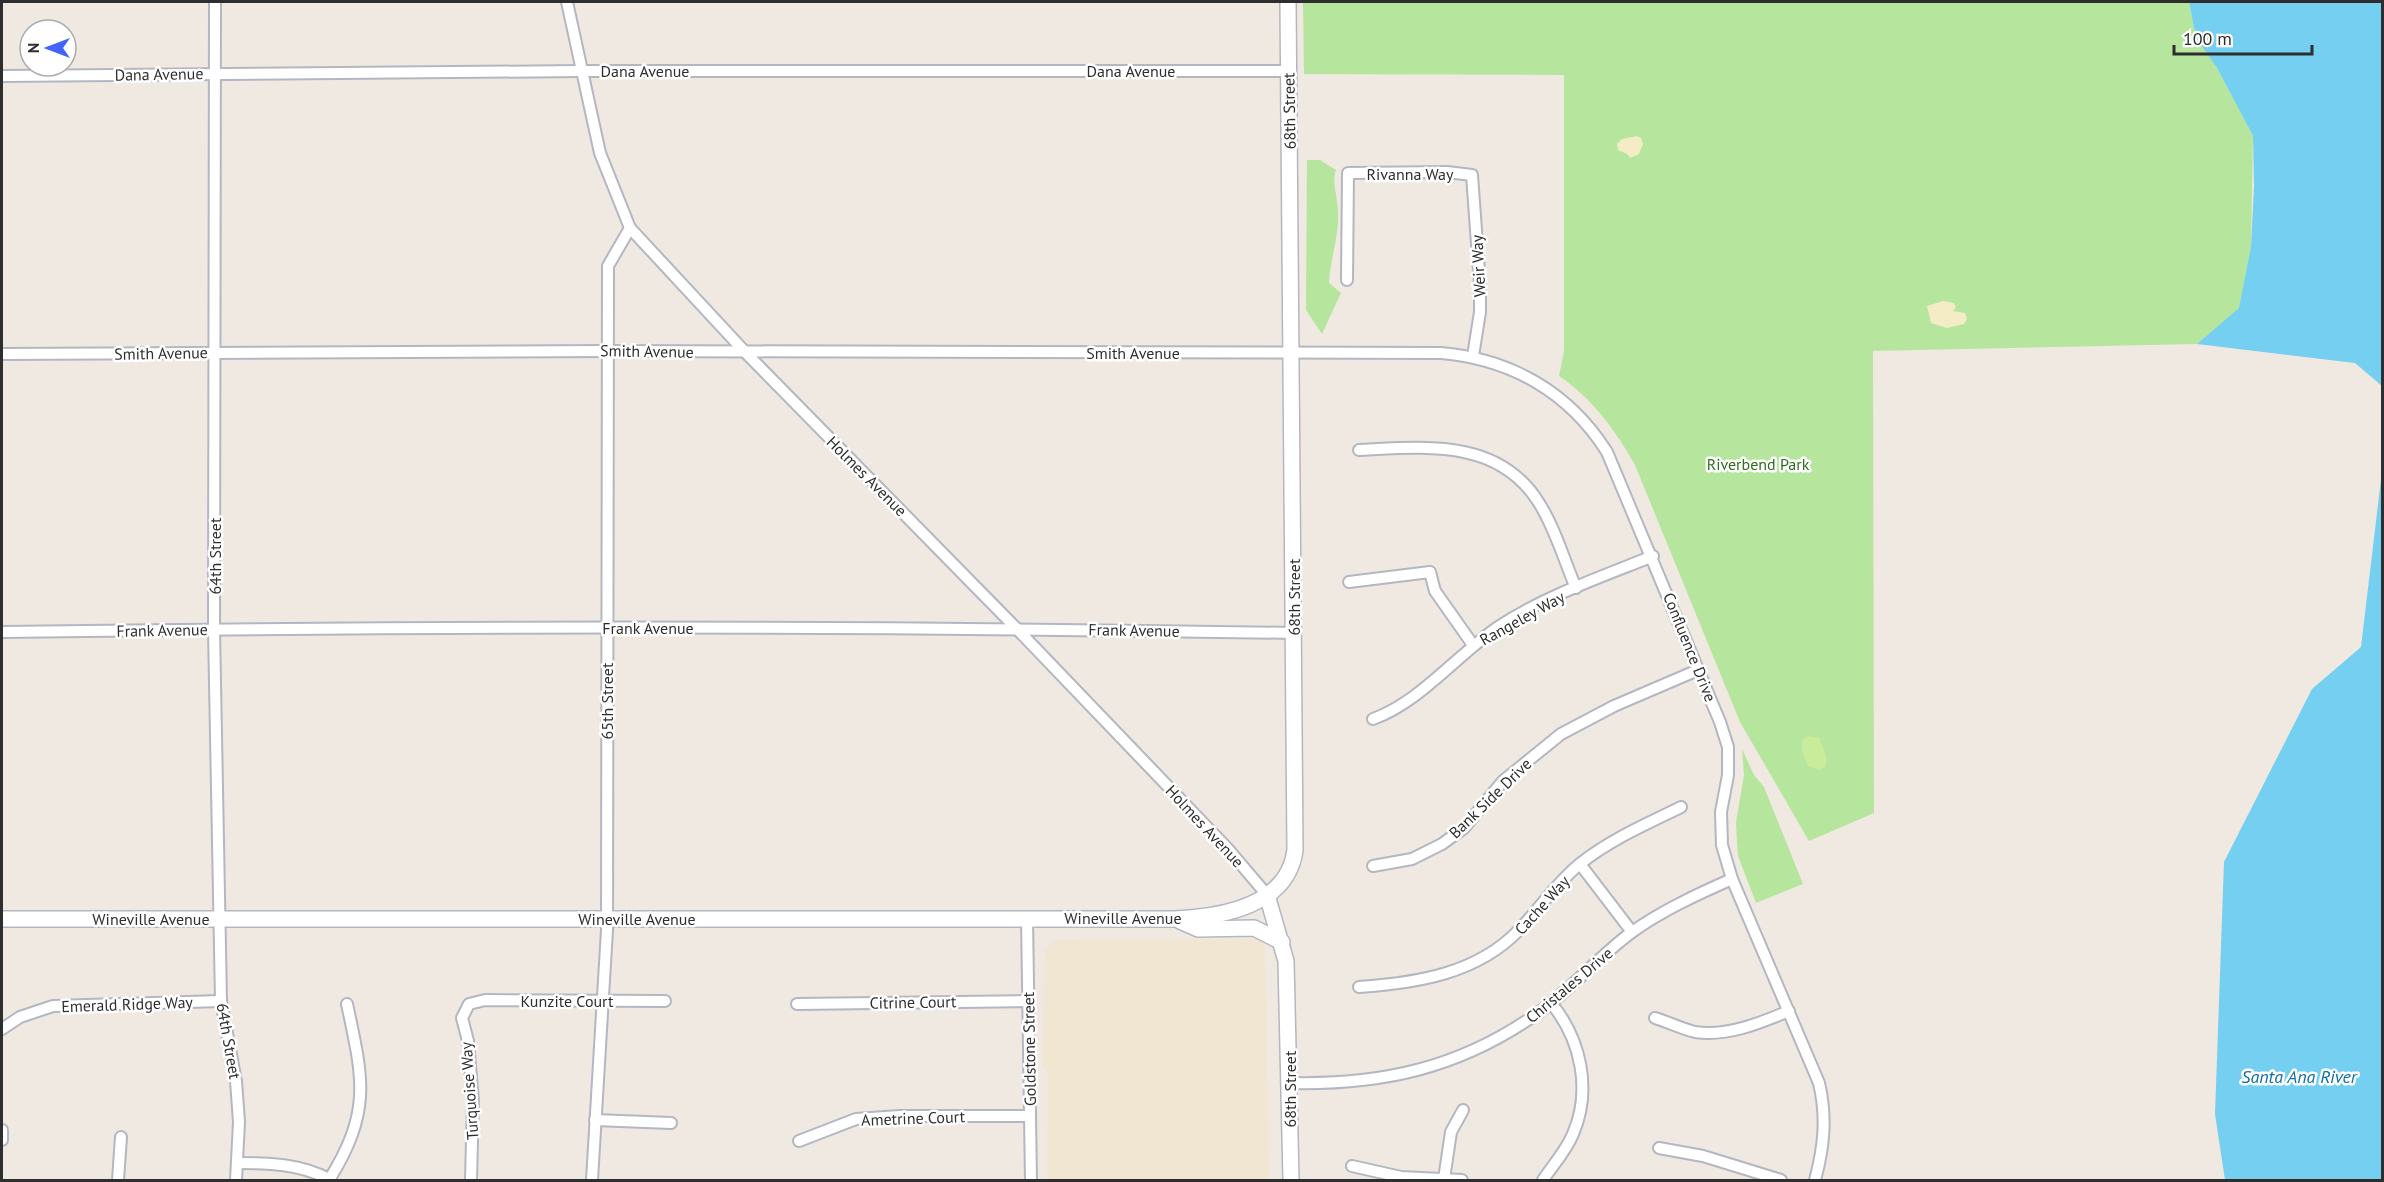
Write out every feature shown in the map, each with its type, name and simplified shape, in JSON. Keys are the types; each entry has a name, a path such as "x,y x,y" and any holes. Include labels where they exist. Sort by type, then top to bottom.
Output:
{"street":[{"name":"64th Street","path":"215,2 214,629 221,1001 236,1081 238,1163 236,1180"},
{"name":"Holmes Avenue","path":"567,2 600,153 630,228 746,353 1017,629 1228,849 1267,895"},
{"name":"68th Street","path":"1288,2 1293,353 1295,850 1288,873 1267,895 1282,942 1288,987 1291,1180"},
{"name":"Dana Avenue","path":"2,76 581,71 1289,71"},
{"name":"Rivanna Way","path":"1347,280 1348,173 1447,172 1472,176"},
{"name":"Weir Way","path":"1472,176 1480,285 1480,312 1473,356"},
{"name":"65th Street","path":"592,1180 607,920 606,351 608,266 630,228"},
{"name":"Smith Avenue","path":"2,354 606,351 1293,353"},
{"name":"Confluence Drive","path":"1293,353 1441,353 1473,356 1516,371 1561,397 1589,425 1612,460 1653,556 1728,747 1721,826 1722,844 1732,879 1819,1083 1824,1104 1823,1150 1815,1180"},
{"path":"1359,450 1447,448 1473,453 1503,466 1517,476 1539,503 1576,588"},
{"name":"Rangeley Way","path":"1373,719 1408,702 1473,645 1531,609 1653,556"},
{"path":"1349,582 1430,572 1435,591 1473,645"},
{"name":"Frank Avenue","path":"2,633 214,629 607,628 1017,629 1294,633"},
{"name":"Bank Side Drive","path":"1373,866 1412,859 1464,828 1503,781 1561,734 1614,706 1698,670"},
{"name":"Cache Way","path":"1359,987 1424,980 1446,974 1483,958 1517,933 1559,884 1580,864 1622,836 1681,807"},
{"path":"1580,864 1632,932"},
{"name":"Christales Drive","path":"1290,1083 1359,1082 1417,1072 1496,1040 1551,1003 1632,932 1682,902 1732,879"},
{"name":"Wineville Avenue","path":"2,919 607,920 1027,917 1175,919 1224,915 1267,895"},
{"name":"Goldstone Street","path":"1027,917 1031,1180"},
{"path":"1175,919 1198,929 1254,928 1282,942"},
{"name":"Kunzite Court","path":"469,1004 476,1000 665,1001"},
{"name":"Emerald Ridge Way","path":"2,1029 20,1017 52,1005 221,1001"},
{"name":"Citrine Court","path":"797,1004 1028,1001"},
{"path":"1543,1180 1574,1133 1583,1088 1581,1066 1575,1044 1551,1003"},
{"path":"238,1163 288,1165 330,1180 351,1140 360,1106 360,1067 347,1004"},
{"name":"Turquoise Way","path":"469,1004 462,1018 468,1041 473,1101 471,1180"},
{"path":"1655,1018 1695,1032 1716,1031 1752,1026 1789,1011"},
{"path":"1444,1179 1451,1132 1463,1110"},
{"name":"Ametrine Court","path":"799,1141 856,1119 900,1116 1030,1116"},
{"path":"595,1120 671,1123"},
{"path":"2,1130 2,1140"},
{"path":"118,1180 122,1137"},
{"path":"1659,1148 1703,1156 1781,1180"},
{"path":"1352,1166 1401,1177 1462,1180"}],"shaded area":[{"path":"1257,939 1265,949 1269,1180 1047,1180 1048,1073 1042,1064 1045,950 1055,940"}],"green space":[{"name":"Riverbend Park","path":"1303,2 2189,2 2196,38 2217,68 2253,136 2251,246 2239,309 2197,344 1873,351 1874,813 1809,841 1740,722 1635,465 1620,440 1593,405 1559,376 1564,351 1564,75 1304,74"},
{"path":"1307,160 1320,160 1336,170 1334,182 1338,223 1329,283 1341,293 1322,334 1306,310"},
{"path":"1808,736 1819,738 1827,758 1825,767 1819,770 1808,766 1802,752 1802,741"},
{"path":"1742,749 1754,775 1764,787 1803,884 1756,903 1738,856 1736,822 1744,775"}],"sand":[{"path":"1637,136 1641,138 1643,144 1639,154 1630,158 1618,150 1617,144 1622,139"},
{"path":"1943,301 1954,303 1956,307 1953,311 1965,313 1967,319 1964,324 1947,328 1931,323 1927,306"}],"water":[{"path":"2189,2 2382,2 2382,386 2355,363 2197,344 2239,308 2251,246 2254,186 2253,136 2217,68 2196,38"},
{"name":"Santa Ana River","path":"2382,471 2382,1180 2225,1180 2215,1114 2224,862 2312,689 2361,647"}]}
